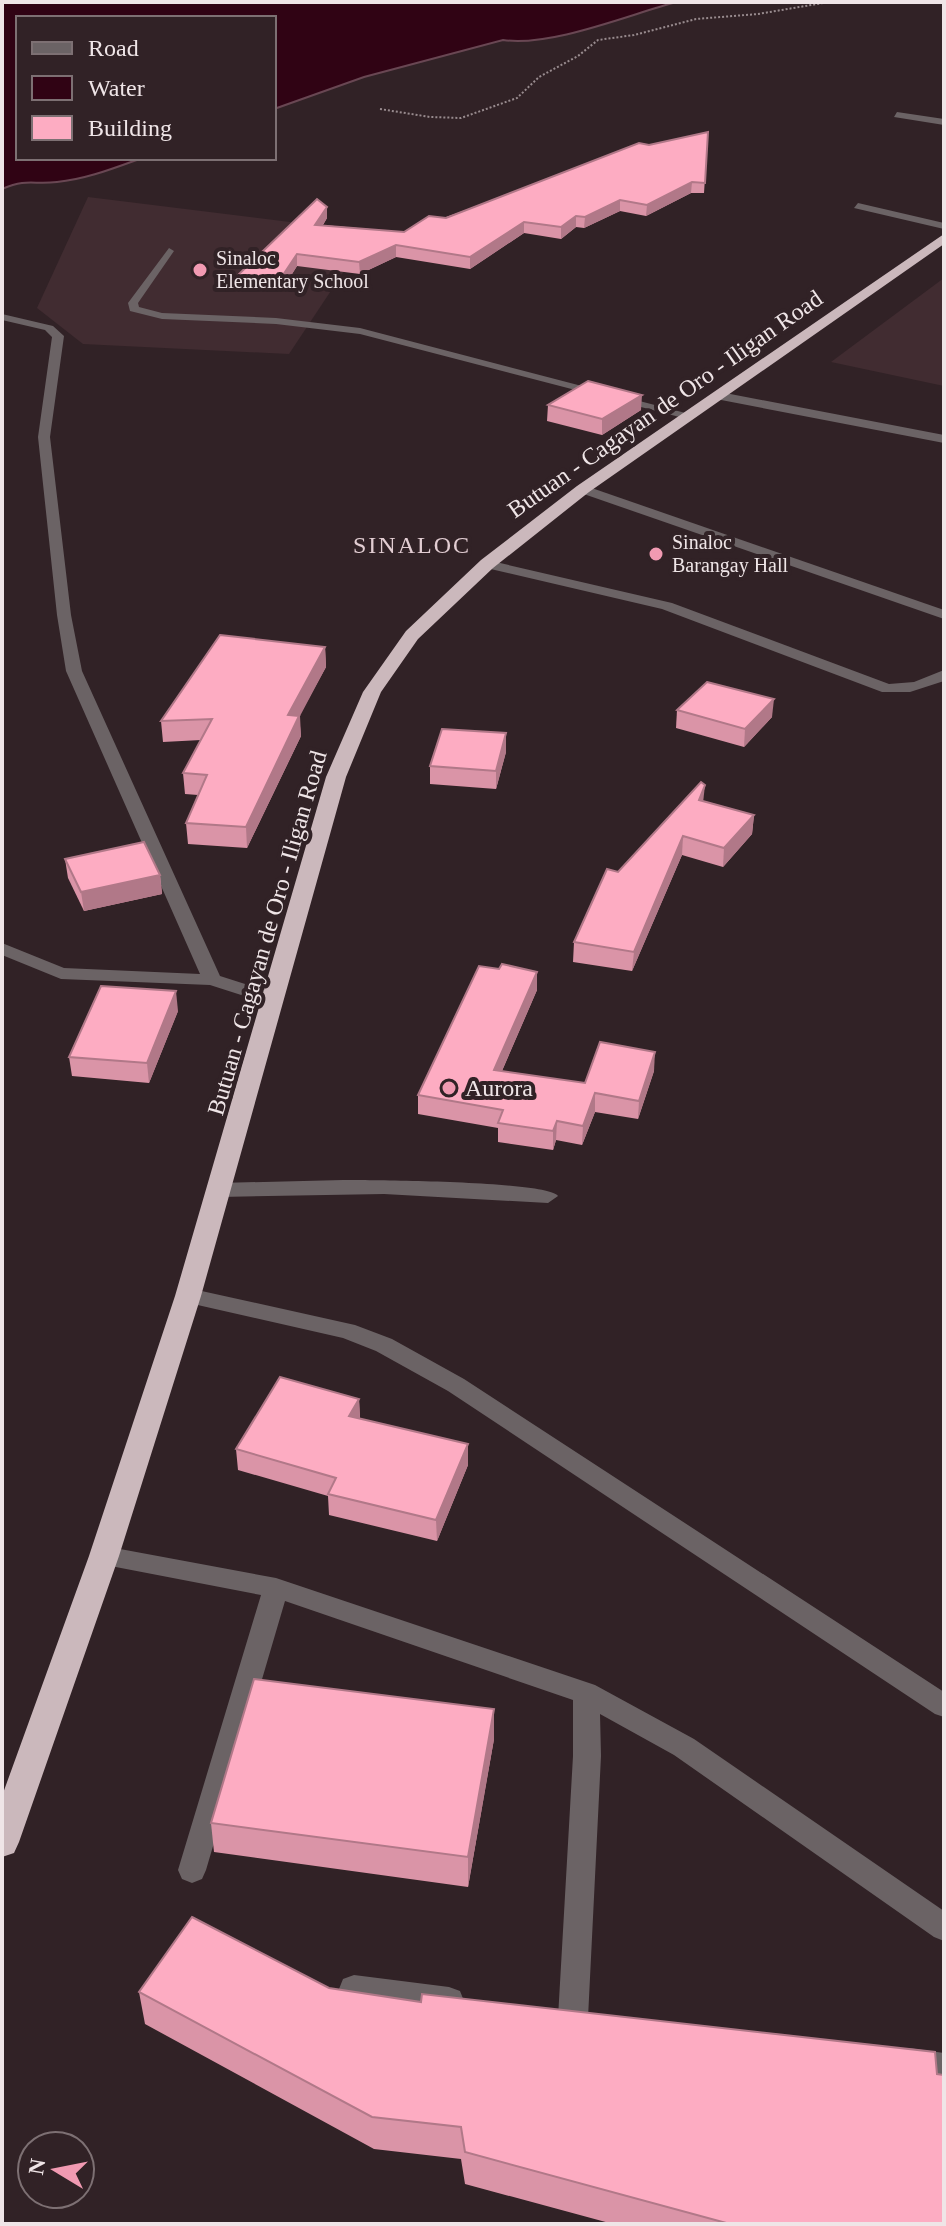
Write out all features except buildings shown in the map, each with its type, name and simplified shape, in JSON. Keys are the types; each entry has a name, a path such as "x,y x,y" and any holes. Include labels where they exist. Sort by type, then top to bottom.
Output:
{"highway":[{"name":"Butuan - Cagayan de Oro - Iligan Road","path":"2,1842 104,1556 188,1296 336,777 372,692 412,635 487,564 583,489 944,238"}],"street":[{"path":"897,115 944,122"},
{"path":"858,206 944,226"},
{"path":"169,251 133,303 134,309 162,316 317,324 427,346 691,416"},
{"path":"2,317 49,328 58,336 44,437 62,602 74,671 212,980"},
{"path":"720,396 944,439"},
{"path":"583,489 944,615"},
{"path":"487,564 667,606 887,689 906,690 944,675"},
{"path":"2,948 61,973 212,980 273,999"},
{"path":"219,1190 396,1186 548,1196"},
{"path":"188,1296 347,1331 384,1345 456,1385 944,1706"},
{"path":"104,1556 276,1588 586,1693 684,1747 944,1928"},
{"path":"192,1870 276,1588"},
{"path":"573,2018 587,1756 586,1693"},
{"path":"354,1989 479,2006"},
{"path":"541,2014 604,2022"},
{"path":"882,2060 944,2068"}],"path":[{"path":"380,109 430,117 461,118 517,98 539,77 578,56 598,40 634,35 696,19 758,14 829,2"},
{"path":"852,2 891,2"}],"shaded area":[{"name":"Sinaloc Elementary School","path":"88,197 370,232 289,354 83,344 37,308"},
{"path":"944,278 944,386 831,362"}],"water":[{"path":"2,2 676,2 544,39 503,40 364,77 276,108 276,16 16,16 16,160 136,160 79,178 25,183 2,189"}],"place":[{"name":"Sinaloc Elementary School","path":"200,270"},
{"name":"Sinaloc Barangay Hall","path":"656,554"},
{"name":"Aurora","path":"449,1088"}],"district":[{"name":"SINALOC","path":"412,545"}]}
